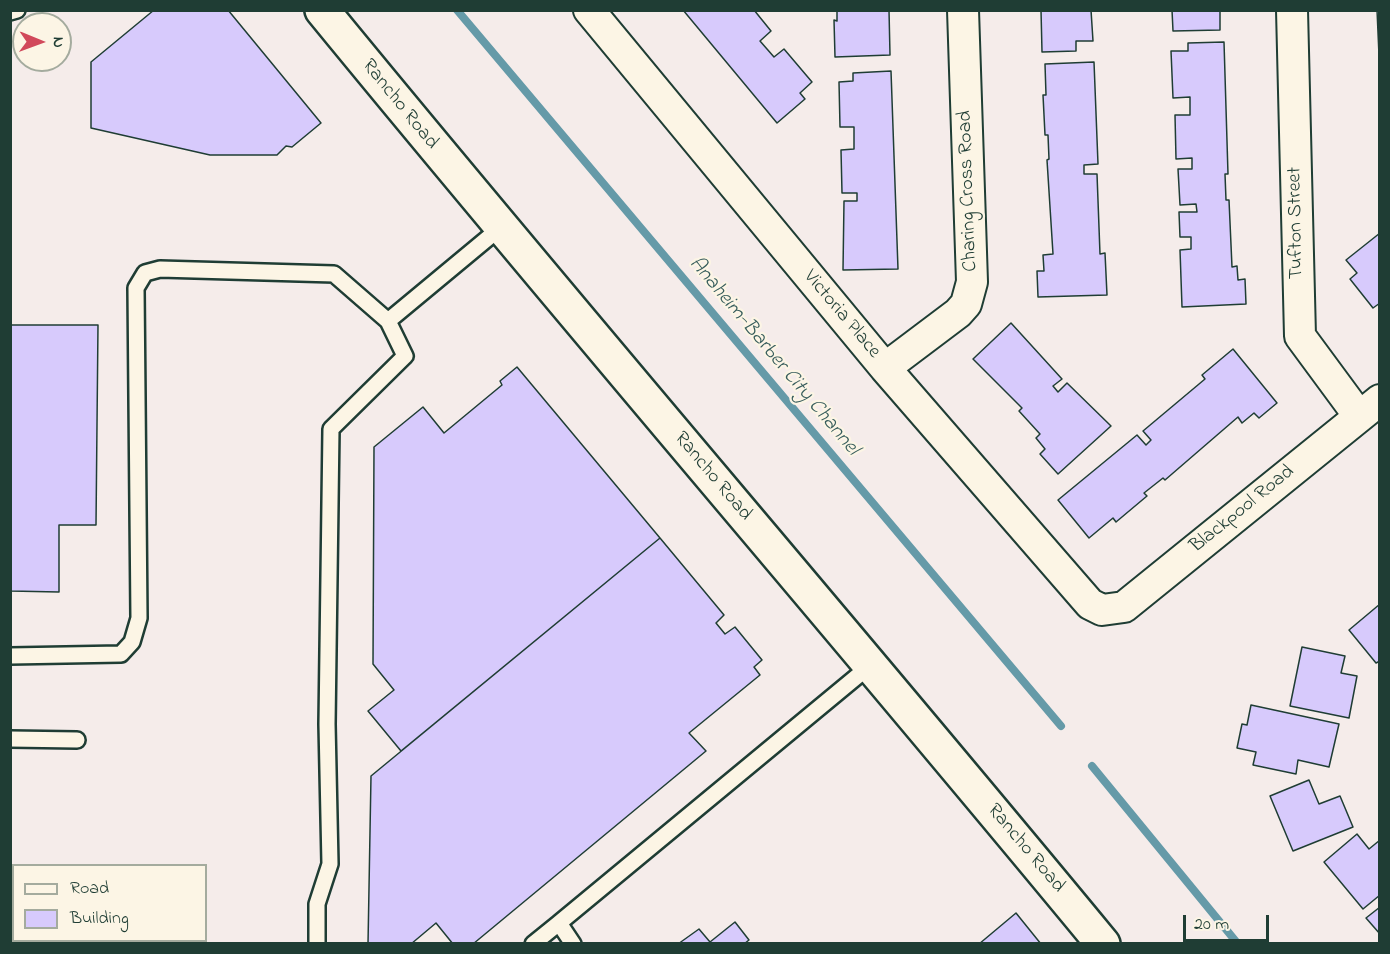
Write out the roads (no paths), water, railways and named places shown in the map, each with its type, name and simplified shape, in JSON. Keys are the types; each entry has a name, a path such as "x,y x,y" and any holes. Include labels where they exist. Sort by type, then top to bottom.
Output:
{"street":[{"name":"Rancho Road","path":"322,10 500,228 872,664 1103,944"},
{"name":"Victoria Place","path":"589,10 885,368 1090,604 1102,610"},
{"name":"Charing Cross Road","path":"885,368 958,313 970,294 972,282 963,10"},
{"name":"Tufton Street","path":"1292,10 1300,336 1369,408"},
{"name":"Blackpool Road","path":"1102,610 1124,607 1369,408"}],"lane":[{"path":"10,12 17,10"},
{"path":"388,321 500,228"},
{"path":"10,656 121,654 132,642 139,618 136,288 145,273 160,269 334,274 388,321 405,356 331,429 327,724 330,864 317,904 317,944"},
{"path":"533,944 872,664"},
{"path":"10,739 77,740"},
{"path":"559,923 573,944"}],"waterway":[{"name":"Anaheim-Barber City Channel","path":"457,10 1061,726"},
{"name":"Anaheim-Barber City Channel","path":"1092,766 1238,944"}]}
